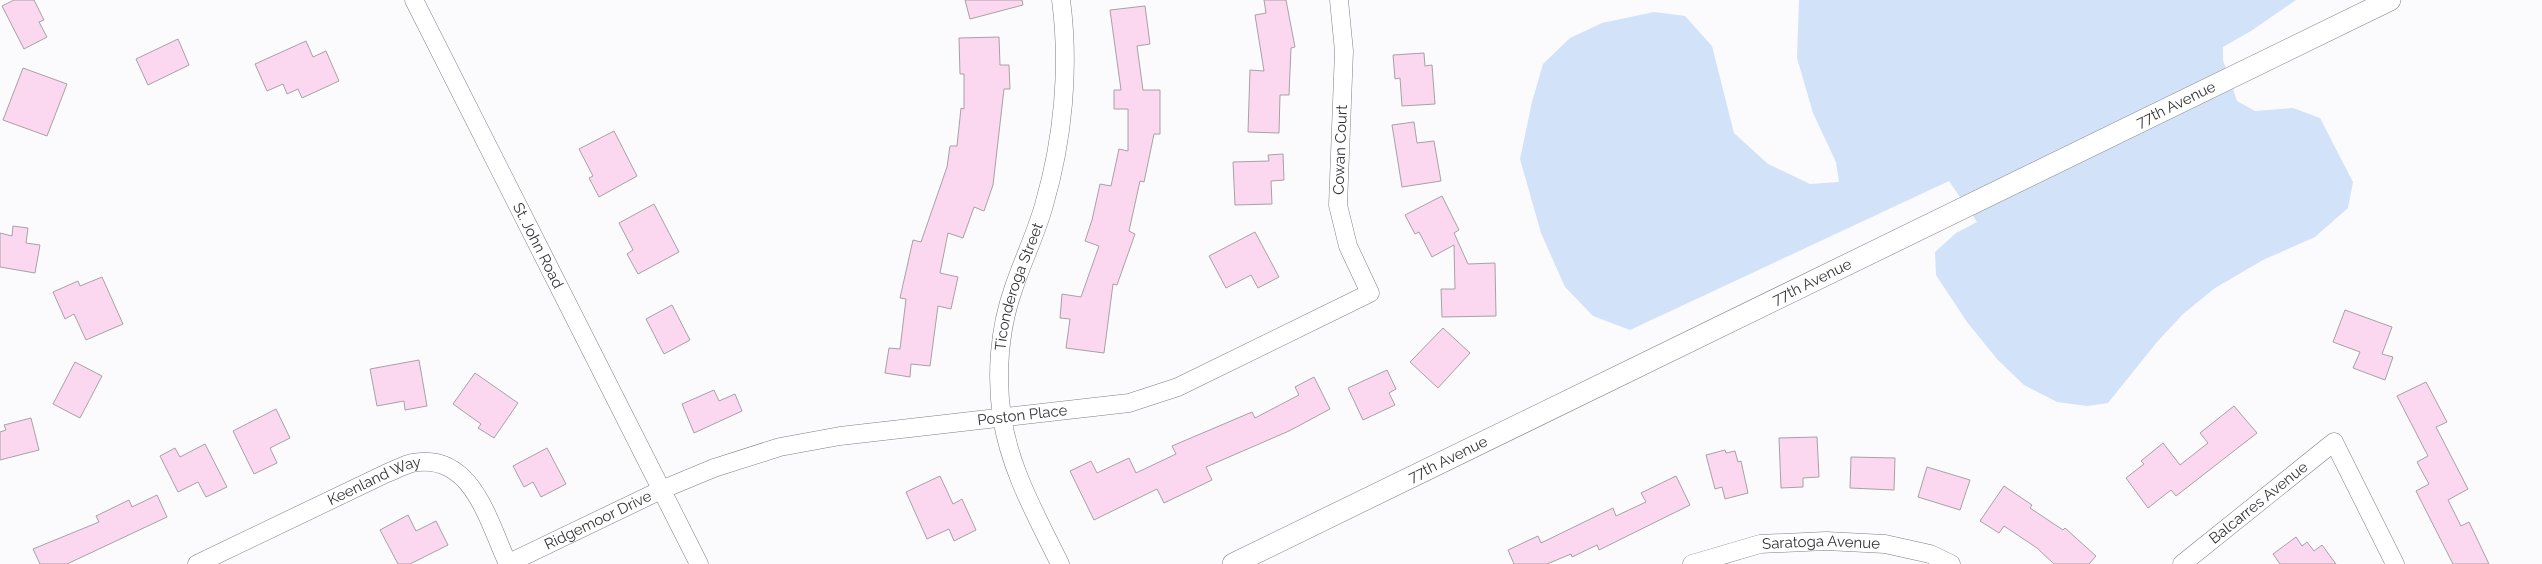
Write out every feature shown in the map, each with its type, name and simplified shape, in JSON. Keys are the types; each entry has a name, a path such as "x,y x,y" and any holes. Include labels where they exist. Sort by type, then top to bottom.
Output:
{"street":[{"name":"St. John Road","path":"414,0 699,564"},
{"name":"Ticonderoga Street","path":"1060,564 1030,504 1011,457 1002,417 999,376 1003,331 1012,292 1044,207 1056,159 1063,103 1065,32 1061,0"},
{"name":"Cowan Court","path":"1340,0 1344,51 1338,205 1348,246 1370,293"},
{"name":"77th Avenue","path":"1233,564 2390,0"},
{"name":"Poston Place","path":"662,490 714,468 780,447 840,436 1129,403 1178,387 1370,293"},
{"name":"Balcarres Avenue","path":"2182,564 2334,442 2395,564"},
{"name":"Keenland Way","path":"197,564 387,473 412,463 433,462 455,468 471,485 507,564"},
{"name":"Ridgemoor Drive","path":"507,564 662,490"},
{"name":"Saratoga Avenue","path":"1692,564 1760,544 1826,541 1885,544 1930,554 1952,564"}],"water":[{"path":"1799,0 2296,0 2251,31 2223,47 2223,60 2237,101 2255,111 2293,108 2320,118 2353,182 2348,208 2315,237 2263,260 2215,288 2183,314 2157,342 2108,403 2087,406 2057,402 2024,385 1997,359 1967,322 1936,275 1935,252 1956,233 1977,222 1949,181 1630,330 1593,316 1565,287 1541,233 1520,159 1532,102 1543,64 1570,38 1602,23 1654,12 1685,16 1712,46 1734,133 1768,164 1810,184 1839,182 1836,162 1813,113 1797,58"}],"building":[{"path":"14,0 34,0 44,20 39,22 47,37 24,49 2,6"},
{"path":"965,0 1022,0 1023,5 970,19"},
{"path":"1264,0 1286,0 1295,47 1291,48 1289,95 1280,95 1279,133 1248,132 1250,70 1264,71 1255,15 1266,13"},
{"path":"1145,6 1150,44 1137,46 1143,90 1160,90 1160,134 1154,134 1144,182 1140,181 1129,231 1135,234 1117,285 1113,284 1104,353 1066,348 1070,319 1060,318 1062,294 1081,297 1099,246 1085,241 1100,184 1111,186 1119,149 1128,151 1128,109 1114,109 1114,90 1121,90 1110,10"},
{"path":"999,37 1000,65 1009,65 1010,89 1004,89 993,185 984,211 974,207 963,238 948,233 940,273 958,277 951,309 938,306 930,366 911,364 910,377 885,373 889,348 900,349 906,299 900,298 913,240 921,242 947,167 950,146 957,146 961,108 964,109 964,74 960,74 959,38"},
{"path":"178,39 189,65 148,85 136,59"},
{"path":"306,41 313,57 326,51 339,81 302,98 298,89 287,94 283,84 267,91 255,64"},
{"path":"1424,53 1425,66 1432,65 1435,104 1402,106 1400,78 1395,79 1393,55"},
{"path":"23,68 67,84 47,136 3,120"},
{"path":"1414,122 1417,143 1434,141 1441,181 1402,187 1392,125"},
{"path":"614,131 637,176 599,197 589,178 593,176 579,149"},
{"path":"1283,154 1284,180 1271,181 1272,204 1235,205 1233,162 1269,161 1268,155"},
{"path":"1442,196 1459,230 1454,233 1468,264 1495,263 1496,316 1442,317 1441,289 1455,289 1454,245 1432,257 1419,232 1415,234 1405,215"},
{"path":"654,204 679,252 638,274 627,254 633,250 619,223"},
{"path":"13,226 28,228 26,243 40,245 35,273 0,267 0,233 12,236"},
{"path":"1255,232 1279,277 1258,288 1251,275 1226,288 1209,256"},
{"path":"102,277 123,324 86,340 74,314 65,319 53,292 78,281 80,286"},
{"path":"672,305 690,340 664,354 646,319"},
{"path":"2345,310 2392,327 2382,354 2393,357 2385,380 2353,368 2360,352 2333,342"},
{"path":"1443,328 1470,353 1438,388 1410,362"},
{"path":"419,360 427,406 405,410 404,401 377,406 370,369"},
{"path":"75,362 102,376 80,418 53,404"},
{"path":"1387,370 1396,389 1389,393 1395,405 1363,420 1348,388"},
{"path":"475,373 518,403 494,438 478,428 481,424 453,404"},
{"path":"1314,377 1330,409 1289,431 1206,467 1212,480 1164,503 1157,489 1094,520 1070,471 1091,461 1097,473 1129,458 1136,473 1176,454 1172,446 1252,412 1255,418 1299,395 1295,387"},
{"path":"2426,382 2447,422 2436,427 2468,489 2448,500 2461,526 2469,522 2489,564 2453,564 2416,491 2429,484 2417,462 2428,456 2397,396"},
{"path":"714,390 719,401 735,394 742,411 694,433 682,404"},
{"path":"2234,406 2257,433 2176,496 2171,490 2148,508 2126,478 2144,464 2141,461 2163,443 2180,465 2208,443 2200,433"},
{"path":"276,409 290,438 270,448 277,463 254,474 233,431"},
{"path":"31,418 39,450 0,460 0,432 6,430 4,425"},
{"path":"1817,437 1819,477 1803,478 1803,487 1781,488 1779,438"},
{"path":"205,444 227,487 206,497 198,482 178,492 160,456 175,448 180,457"},
{"path":"547,448 566,484 541,497 533,482 524,487 513,466"},
{"path":"1725,450 1726,453 1735,451 1738,462 1741,461 1748,493 1725,499 1722,487 1715,489 1706,455"},
{"path":"1851,457 1895,458 1894,490 1850,488"},
{"path":"1927,467 1970,480 1960,510 1918,497"},
{"path":"940,476 953,504 962,499 976,530 954,541 949,529 927,539 906,492"},
{"path":"1676,476 1690,505 1599,550 1597,545 1572,557 1571,554 1547,564 1514,564 1508,550 1538,536 1541,543 1613,508 1616,516 1646,502 1641,493"},
{"path":"2004,486 2032,505 2030,508 2063,530 2065,528 2096,556 2089,564 2054,564 2037,548 2004,526 1999,533 1980,521"},
{"path":"157,495 167,517 67,564 40,564 33,549 99,522 96,516 129,500 132,507"},
{"path":"408,515 416,531 436,521 448,545 410,564 398,564 380,530"},
{"path":"2296,537 2302,546 2307,542 2314,551 2322,545 2336,564 2280,564 2273,554"}]}
